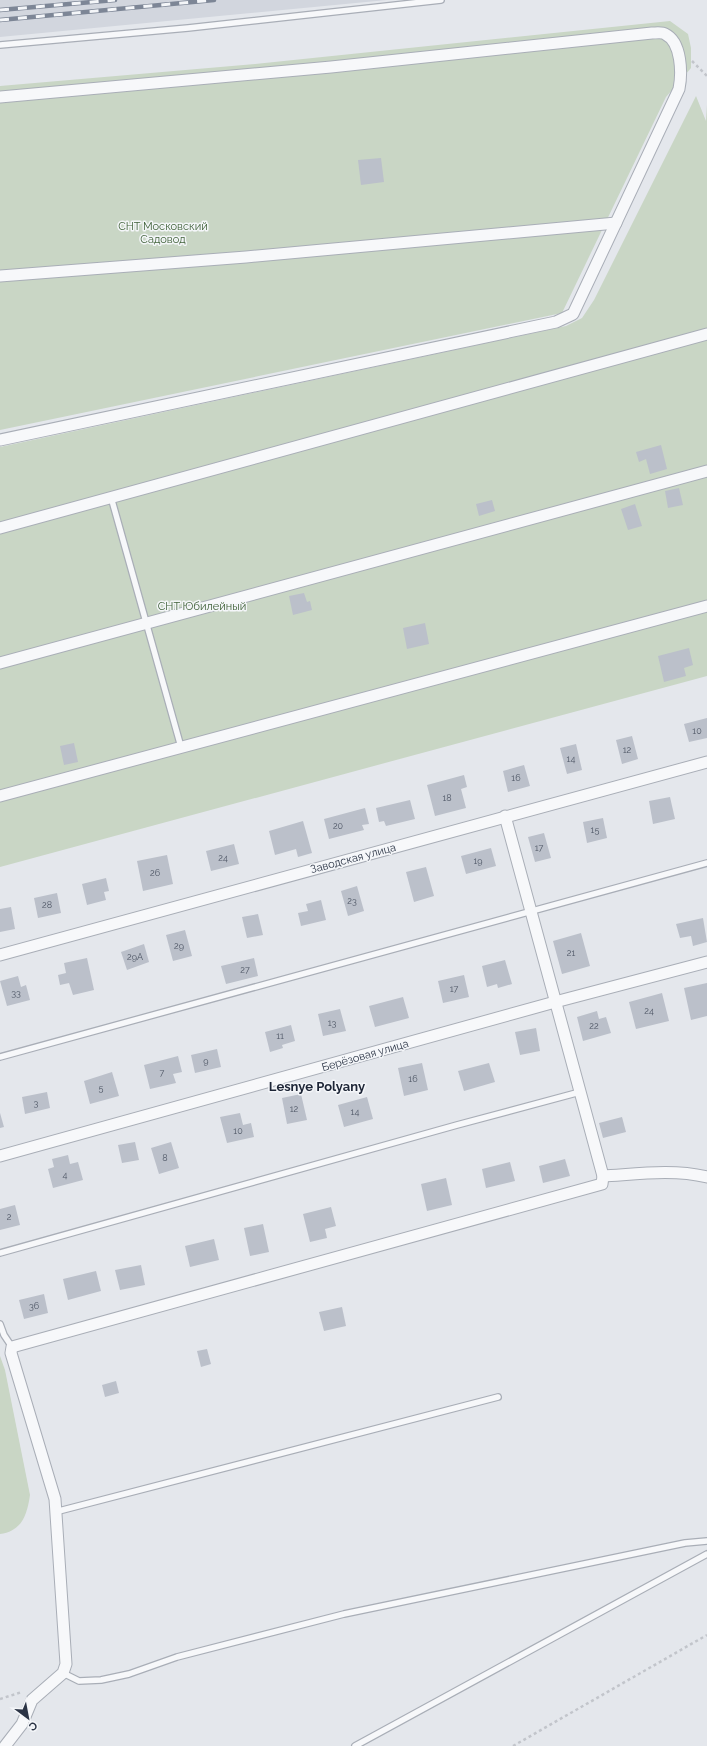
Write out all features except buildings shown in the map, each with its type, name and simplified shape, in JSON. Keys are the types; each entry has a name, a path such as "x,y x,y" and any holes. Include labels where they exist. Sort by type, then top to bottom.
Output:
{"street":[{"path":"0,97 323,68 652,33 664,33 674,41 682,75 679,89 573,314 562,320 0,440"},
{"path":"0,276 246,257 616,223"},
{"path":"0,528 707,334"},
{"path":"0,663 707,471"},
{"path":"0,796 707,606"},
{"name":"Заводская улица","path":"0,955 707,762"},
{"path":"5,1746 22,1724 32,1700 63,1673 66,1664 54,1499 11,1353 12,1347 602,1184 604,1176 505,816"},
{"name":"Берёзовая улица","path":"0,1156 555,1002 707,962"},
{"path":"604,1176 641,1173 688,1172 707,1177"}],"lane":[{"path":"0,45 188,28 441,0"},
{"path":"111,497 181,747"},
{"path":"0,1057 707,863"},
{"path":"0,1253 449,1127 580,1092"},
{"path":"0,1324 4,1335 12,1347"},
{"path":"55,1512 498,1396"},
{"path":"63,1673 78,1681 101,1680 129,1674 177,1657 344,1614 685,1543 707,1541"},
{"path":"355,1746 707,1554"}],"path":[{"path":"513,1746 707,1635"}],"shaded area":[{"path":"0,0 387,0 0,37"}],"green space":[{"name":"СНТ Московский Садовод","path":"670,21 688,34 691,48 691,68 666,97 562,313 0,430 0,86 255,64"},
{"name":"СНТ Юбилейный","path":"696,96 706,121 707,105 707,676 0,867 0,447 566,326 582,318 594,300"},
{"path":"0,1356 5,1370 30,1495 27,1509 22,1521 14,1529 0,1534"}],"railway":[{"path":"0,10 115,0"},
{"path":"0,20 214,0"}],"district":[{"name":"Lesnye Polyany","path":"317,1086"}]}
